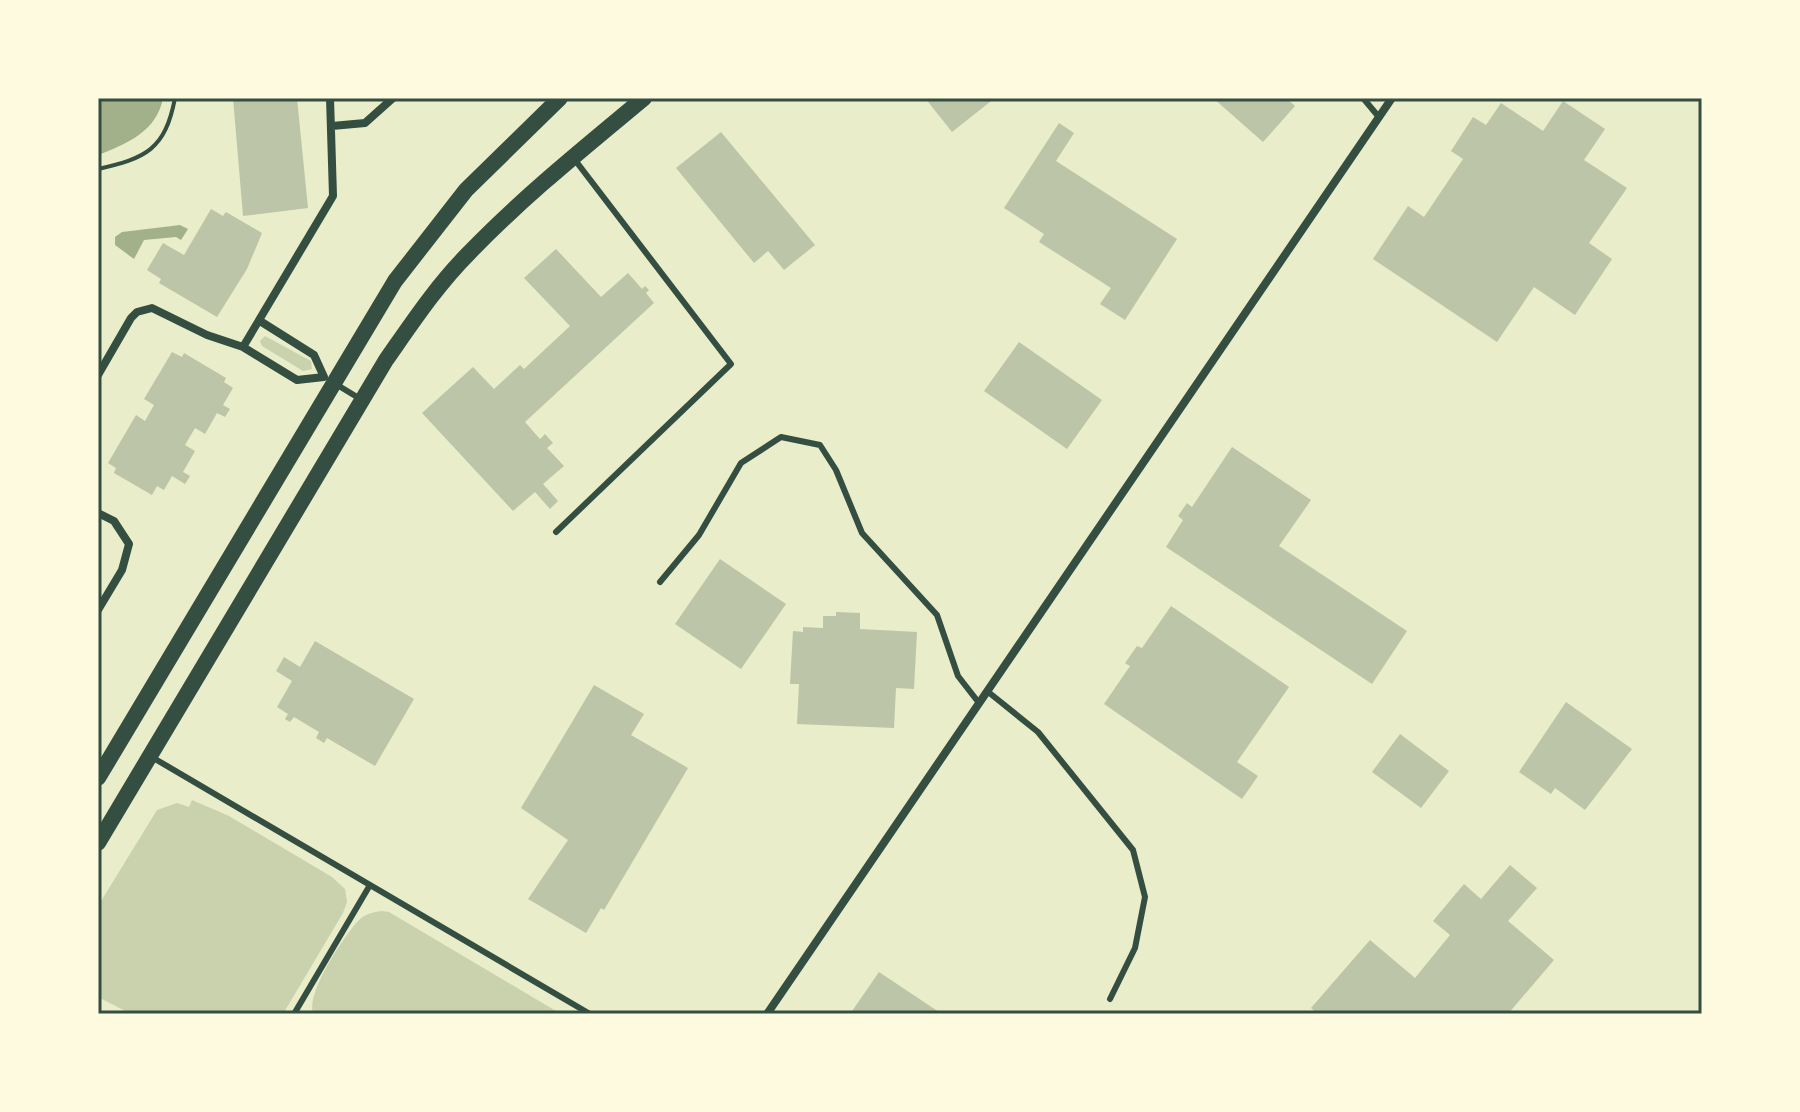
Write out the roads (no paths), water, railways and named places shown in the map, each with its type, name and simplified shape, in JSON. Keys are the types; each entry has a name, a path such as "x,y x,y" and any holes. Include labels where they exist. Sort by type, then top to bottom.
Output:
{"main road":[{"path":"98,778 328,379 395,281 466,190 560,98"},
{"path":"98,843 362,400 437,289 468,253 573,157 644,98"}],"street":[{"path":"243,347 333,196 330,98"},
{"path":"332,126 365,123 393,98"},
{"path":"767,1014 1392,98"},
{"path":"98,375 131,318 144,309 160,310 207,335 243,347 297,380 328,379 314,355 260,321"},
{"path":"98,513 114,521 129,544 122,570 98,610"}],"lane":[{"path":"1363,98 1378,116"},
{"path":"556,532 731,364 573,157"},
{"path":"328,379 362,400"},
{"path":"660,582 699,535 741,463 781,437 820,445 836,470 862,533 937,615 958,676 979,703"},
{"path":"987,691 1038,732 1133,850 1145,897 1135,948 1110,999"},
{"path":"150,756 590,1014"},
{"path":"294,1014 370,885"}]}
